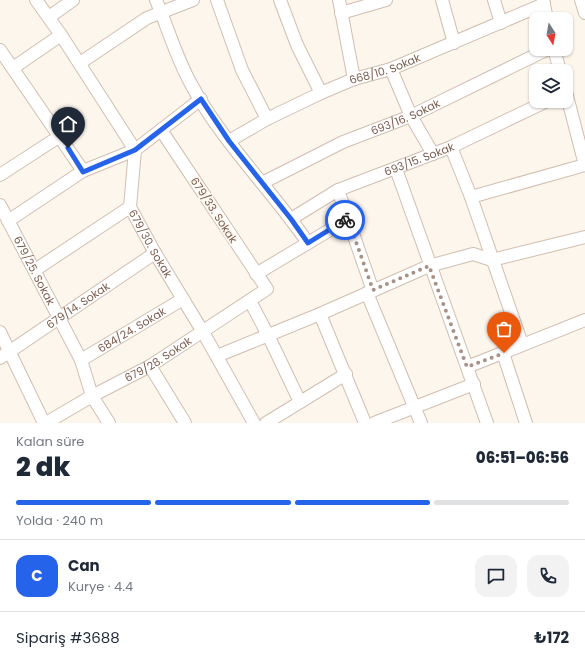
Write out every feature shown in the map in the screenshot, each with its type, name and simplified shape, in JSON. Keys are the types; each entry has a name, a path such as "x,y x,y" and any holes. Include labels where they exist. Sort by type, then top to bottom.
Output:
{"street":[{"path":"36,0 80,63 135,150"},
{"path":"49,17 73,0"},
{"path":"156,0 162,12 178,57 201,99 229,141 291,219 308,243"},
{"path":"80,63 130,28 162,12 193,0"},
{"path":"217,0 242,70 267,119"},
{"path":"280,0 297,45 321,93"},
{"path":"339,0 354,79"},
{"path":"341,13 386,0"},
{"path":"442,0 454,43"},
{"path":"494,0 501,23"},
{"path":"581,0 585,13"},
{"path":"544,2 546,12"},
{"name":"668/10. Sokak","path":"229,141 267,119 321,93 354,79 391,69 501,23 544,2"},
{"path":"12,68 61,35"},
{"path":"1,52 60,136 83,172"},
{"name":"693/16. Sokak","path":"262,183 342,142 411,116 534,56"},
{"path":"391,69 411,116 433,154"},
{"path":"8,221 83,172 135,150 201,99"},
{"name":"693/15. Sokak","path":"291,219 338,190 451,147 532,108"},
{"path":"470,196 585,165 583,152 571,108"},
{"name":"679/33. Sokak","path":"161,130 267,289"},
{"path":"0,175 60,136"},
{"path":"451,147 470,196 522,344"},
{"name":"679/30. Sokak","path":"135,150 130,207 155,253 203,332 254,423"},
{"path":"396,169 429,266 474,384 487,423"},
{"path":"338,190 370,292 421,423"},
{"name":"679/25. Sokak","path":"0,205 82,360 92,396 109,423"},
{"path":"35,270 130,207"},
{"path":"256,274 348,219"},
{"path":"216,356 320,314 429,266 473,254 492,260 585,237"},
{"name":"679/14. Sokak","path":"5,355 155,253"},
{"name":"679/28. Sokak","path":"45,423 92,396 150,366 267,289"},
{"name":"684/24. Sokak","path":"82,360 182,299"},
{"path":"250,300 300,402"},
{"path":"320,314 365,423"},
{"path":"467,367 585,320"},
{"path":"0,332 5,355 45,423"},
{"path":"504,353 526,423"},
{"path":"150,366 185,423"},
{"path":"266,423 346,374"},
{"path":"374,423 474,384"}],"way so far":[{"path":"345,220 348,219 373,290 429,266 467,367 504,353"}],"route":[{"path":"68,148 83,172 135,150 201,99 229,141 291,219 308,243 345,220"}]}
